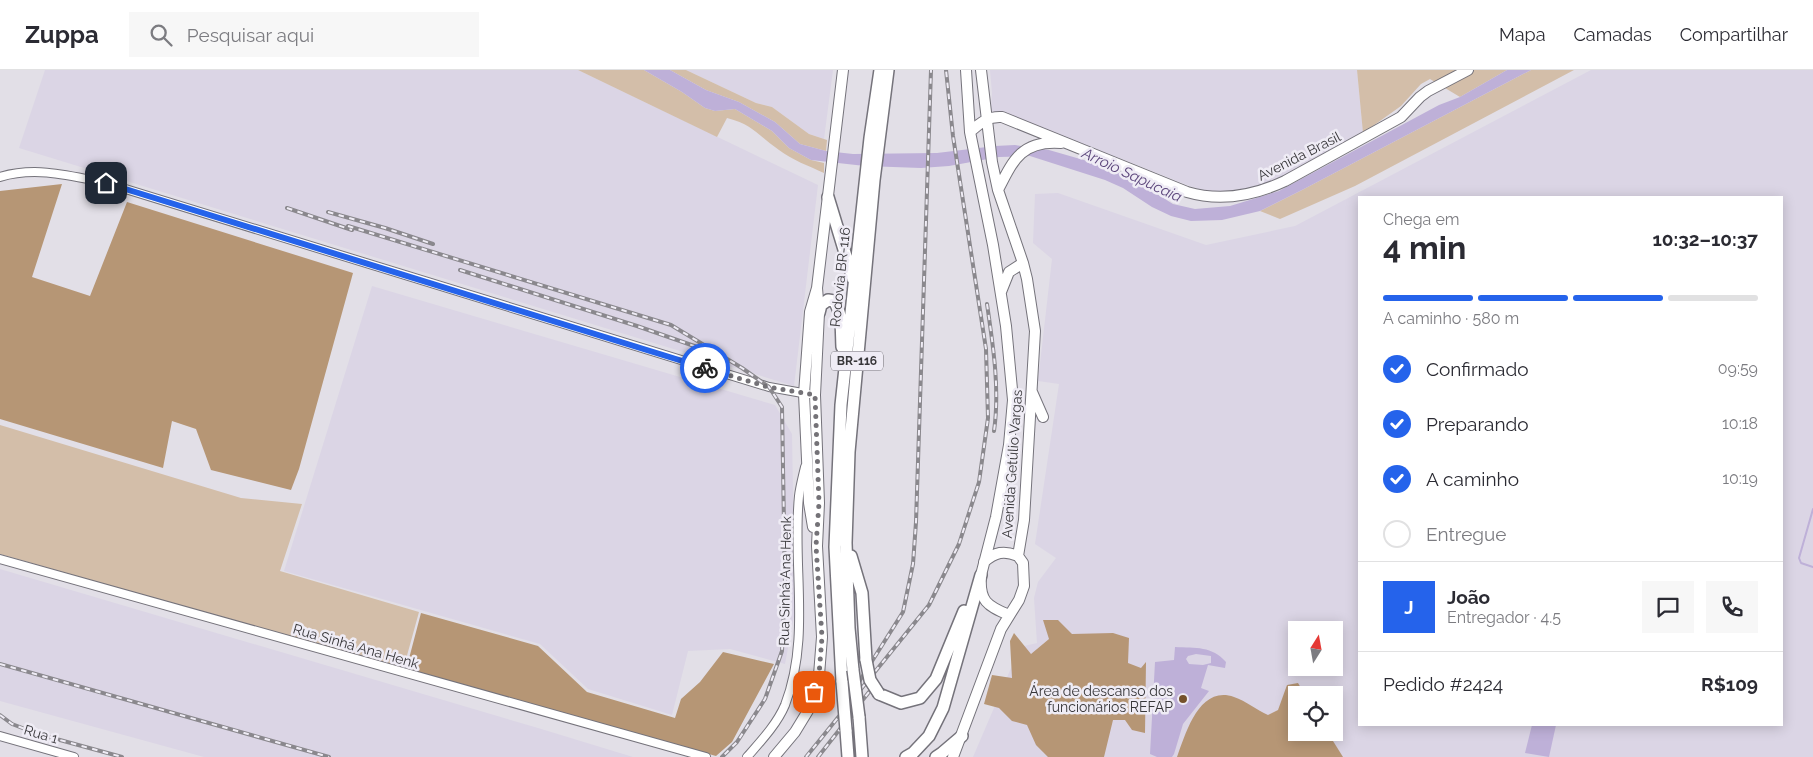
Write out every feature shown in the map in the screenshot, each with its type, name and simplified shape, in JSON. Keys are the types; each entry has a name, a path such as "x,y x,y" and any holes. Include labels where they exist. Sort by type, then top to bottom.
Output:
{"highway":[{"name":"Rodovia BR-116","path":"862,754 849,628 846,543 849,452 880,70"},
{"name":"Rodovia BR-116","path":"874,138 888,70"},
{"name":"Rodovia BR-116","path":"848,757 835,547 839,439 843,380 870,180"},
{"name":"BR-116","path":"828,197 855,284"},
{"path":"819,313 821,305 828,300 834,301 838,306 843,380"},
{"name":"BR-116","path":"846,543 862,593 866,660 870,680 879,694 900,703 920,698 936,679 981,575"},
{"path":"906,757 913,754 929,736 943,708 981,575"},
{"path":"936,757 962,736"}],"main road":[{"path":"813,452 804,394 810,312 817,288 843,70"},
{"name":"Avenida Getúlio Vargas","path":"966,70 971,133 993,244 1006,326 1013,400 1009,445 996,517 981,575"},
{"name":"Avenida Getúlio Vargas","path":"953,757 1001,629 1019,600 1024,586 1023,563 1018,556 1024,520 1035,331 1023,263 998,190 992,162 981,70"},
{"name":"Avenida Brasil","path":"986,119 995,116 1002,117 1201,196 1232,198 1248,195 1285,182 1400,118 1428,91 1468,70"},
{"path":"971,133 986,119"},
{"name":"Avenida Brasil","path":"998,190 1011,163 1025,150 1033,146 1050,143 1070,144"},
{"path":"1000,293 1009,272 1023,263"},
{"path":"774,757 795,732 809,709 819,675 822,637 816,546 809,503 819,313 817,288"},
{"path":"1031,390 1043,417"},
{"path":"984,562 992,554 1000,552 1018,556"},
{"path":"981,575 980,584 986,602 991,608 1009,615"}],"street":[{"path":"0,178 12,174 36,172 78,176 768,387 815,395"},
{"name":"Rua Sinhá Ana Henk","path":"747,757 765,736 784,706 795,669 799,629 799,496 813,452"},
{"name":"Rua Sinhá Ana Henk","path":"0,559 706,757"},
{"name":"Rua 1","path":"0,736 74,757"}],"shaded area":[{"path":"45,70 578,70 818,185 794,386 19,148"},
{"path":"578,70 644,70 705,108 715,111 735,109 772,131 789,148 811,160 824,163 824,173 789,157 750,127 736,121 727,118 717,137"},
{"path":"644,70 670,70 706,90 739,102 775,122 800,144 826,151 853,154 937,153 1015,145 1049,150 1115,169 1173,204 1195,209 1230,206 1279,191 1439,105 1460,97 1507,70 1531,70 1260,211 1222,220 1191,221 1171,216 1152,207 1123,188 1105,180 1030,156 999,157 949,166 921,168 865,166 811,160 789,148 772,131 735,109 715,111 705,108"},
{"path":"670,70 686,70 756,103 772,107 809,134 827,140 826,151 800,144 775,122 739,102 706,90"},
{"path":"686,70 833,70 824,139 809,134 772,107 756,103"},
{"path":"990,70 1357,70 1363,133 1265,185 1242,192 1208,192 1044,128 993,112 991,109"},
{"path":"1357,70 1507,70 1460,97 1430,79 1421,84 1401,106 1363,133"},
{"path":"1531,70 1574,70 1355,186 1280,219 1260,211 1302,190"},
{"path":"1591,70 1813,70 1813,757 973,757 1020,647 1037,643 1034,598 1038,582 1056,558 1035,544 1059,384 1038,381 1052,259 1033,243 1035,194 1058,193 1206,245 1295,226"},
{"path":"62,184 32,277 90,296 127,202 353,273 299,469 291,490 211,470 196,429 172,421 163,468 0,419 0,191"},
{"path":"372,286 775,405 792,434 795,611 785,664 730,649 688,651 672,715 588,689 540,644 284,571"},
{"path":"0,425 241,498 302,504 280,571 419,612 403,670 0,554"},
{"path":"0,569 633,757 204,757 0,701"},
{"path":"421,613 538,646 587,692 675,718 681,699 700,682 723,652 774,664 732,742 716,756 406,670"},
{"path":"1043,620 1058,620 1072,634 1113,633 1129,638 1128,663 1141,668 1146,662 1145,733 1132,730 1125,720 1113,720 1104,757 1048,757 1036,745 1027,725 1012,721 999,708 984,704 992,675 1012,678 1010,641 1014,633 1031,654 1049,639"},
{"name":"Área de descanso dos funcionários REFAP","path":"1175,647 1209,650 1226,662 1225,668 1208,665 1201,688 1209,691 1183,724 1172,757 1157,757 1150,754 1155,662 1174,660","holes":["1196,654 1211,656 1211,663 1203,665 1189,664 1186,659 1188,656"]},
{"path":"1298,683 1300,686 1288,686 1288,741 1333,741 1343,757 1177,757 1190,724 1203,704 1212,698 1222,695 1234,697 1268,715 1278,710 1287,685"},
{"path":"1532,726 1556,726 1549,757 1525,753"}],"waterway":[{"path":"1813,509 1799,558 1801,563 1813,567"}],"railway":[{"path":"857,685 903,612 913,564 931,70"},
{"path":"806,757 929,605 959,544 979,482 988,418 986,349 953,136 946,70"},
{"path":"287,208 352,230"},
{"path":"328,212 433,244"},
{"path":"348,226 671,325 742,368 769,387 782,407 785,585 782,651 765,699 737,742 722,757"},
{"path":"460,270 700,348"},
{"path":"987,304 996,383 994,431"},
{"path":"0,664 329,757"},
{"path":"818,757 869,692"},
{"path":"0,715 12,724 38,734 122,757"}],"way so far":[{"path":"705,368 768,387 815,395 819,503 816,546 822,637 819,675 814,692"}],"place":[{"name":"Área de descanso dos funcionários REFAP","path":"1183,699"}],"route":[{"path":"106,183 705,368"}],"water label":[{"name":"Arroio Sapucaia","path":"1132,175"}]}
